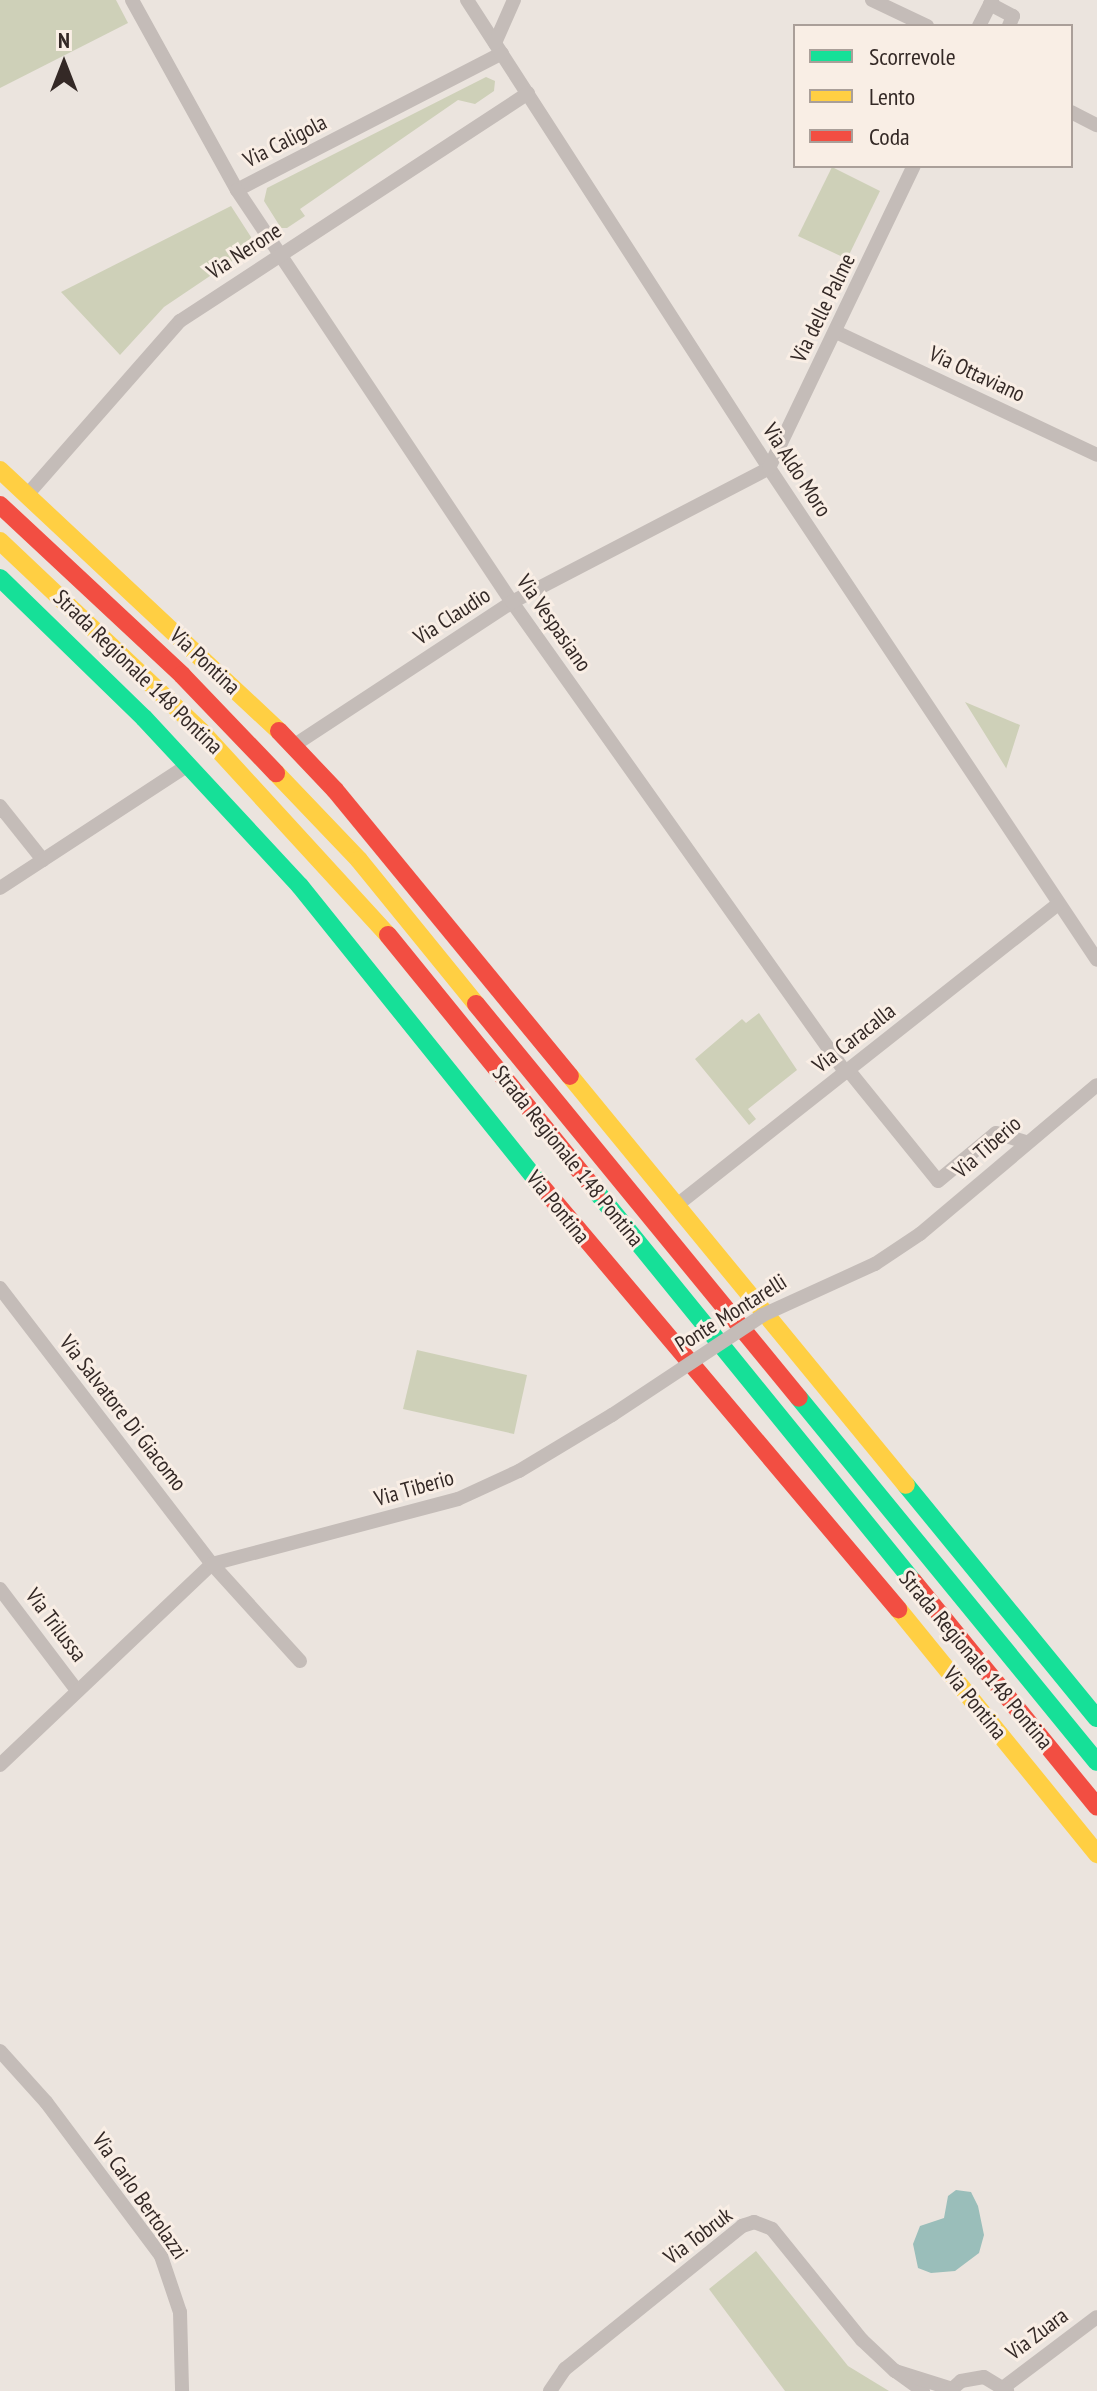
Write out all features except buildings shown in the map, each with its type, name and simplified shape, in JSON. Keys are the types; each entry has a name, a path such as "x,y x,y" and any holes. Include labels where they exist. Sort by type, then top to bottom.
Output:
{"main road":[{"name":"Via Pontina","path":"0,470 293,746 398,862 1097,1718"},
{"name":"Strada Regionale 148 Pontina","path":"0,505 182,675 359,860 1097,1762"},
{"name":"Strada Regionale 148 Pontina","path":"0,541 201,731 367,911 1097,1807"},
{"name":"Via Pontina","path":"0,578 188,765 300,886 598,1257 791,1477 1097,1854"}],"street":[{"name":"Via Caligola","path":"132,0 237,190 498,48"},
{"name":"Via Aldo Moro","path":"467,0 769,468 1057,905 1097,960"},
{"path":"498,48 514,0"},
{"path":"872,0 923,24"},
{"path":"980,24 991,2 1013,16 1010,24"},
{"name":"Via Nerone","path":"27,495 180,321 528,93"},
{"path":"1073,113 1097,125"},
{"name":"Via delle Palme","path":"769,468 838,333 913,168"},
{"name":"Via Vespasiano","path":"237,190 512,602 847,1072 938,1181 996,1133 1025,1142"},
{"name":"Via Ottaviano","path":"838,333 1097,455"},
{"name":"Via Claudio","path":"293,746 512,602 769,468"},
{"path":"0,888 188,765"},
{"path":"0,806 43,860"},
{"name":"Via Caracalla","path":"677,1205 1057,905"},
{"name":"Via Tiberio","path":"920,1234 1025,1142 1093,1090"},
{"name":"Ponte Montarelli","path":"612,1415 763,1315 875,1264 920,1234"},
{"name":"Via Salvatore Di Giacomo","path":"0,1288 212,1564 300,1661"},
{"name":"Via Tiberio","path":"212,1564 458,1499 519,1471 612,1415"},
{"path":"0,1765 76,1689 212,1564"},
{"name":"Via Trilussa","path":"0,1589 76,1689"},
{"name":"Via Carlo Bertolazzi","path":"0,2051 46,2102 161,2256 180,2312 182,2391"},
{"name":"Via Tobruk","path":"550,2391 565,2369 742,2226 754,2222 770,2226 862,2340 895,2371 923,2391"},
{"name":"Via Zuara","path":"1006,2389 1097,2317"},
{"name":"Via Tobruk","path":"895,2371 951,2390"},
{"path":"951,2390 972,2377 1006,2389"}],"green space":[{"path":"0,0 116,0 128,23 0,88"},
{"path":"486,77 495,81 494,91 475,104 458,100 300,209 305,216 287,228 281,228 264,201 267,188"},
{"path":"832,168 880,191 847,259 798,236"},
{"path":"231,206 251,237 250,249 164,307 120,355 61,292"},
{"path":"965,702 1020,725 1006,769 1006,768"},
{"path":"759,1013 797,1070 748,1109 756,1119 749,1125 695,1059 742,1019 746,1023"},
{"path":"417,1350 527,1375 514,1434 403,1409"},
{"path":"756,2251 848,2366 889,2391 785,2391 709,2289"}],"water":[{"path":"956,2190 971,2192 978,2206 984,2235 979,2253 955,2271 931,2273 918,2268 913,2244 920,2226 944,2218 948,2196"}],"traffic: fast":[{"path":"0,578 144,718 300,886 538,1182"},
{"path":"596,1191 913,1581"},
{"path":"799,1398 1097,1762"},
{"path":"906,1485 1097,1718"}],"traffic: slow":[{"path":"0,470 279,731"},
{"path":"0,541 201,731 388,935"},
{"path":"276,773 359,860 476,1004"},
{"path":"570,1076 906,1485"},
{"path":"898,1609 1097,1854"}],"traffic: jam":[{"path":"0,505 182,675 276,773"},
{"path":"279,731 335,790 570,1076"},
{"path":"388,935 596,1191"},
{"path":"476,1004 799,1398"},
{"path":"538,1182 898,1609"},
{"path":"913,1581 1097,1807"}]}
